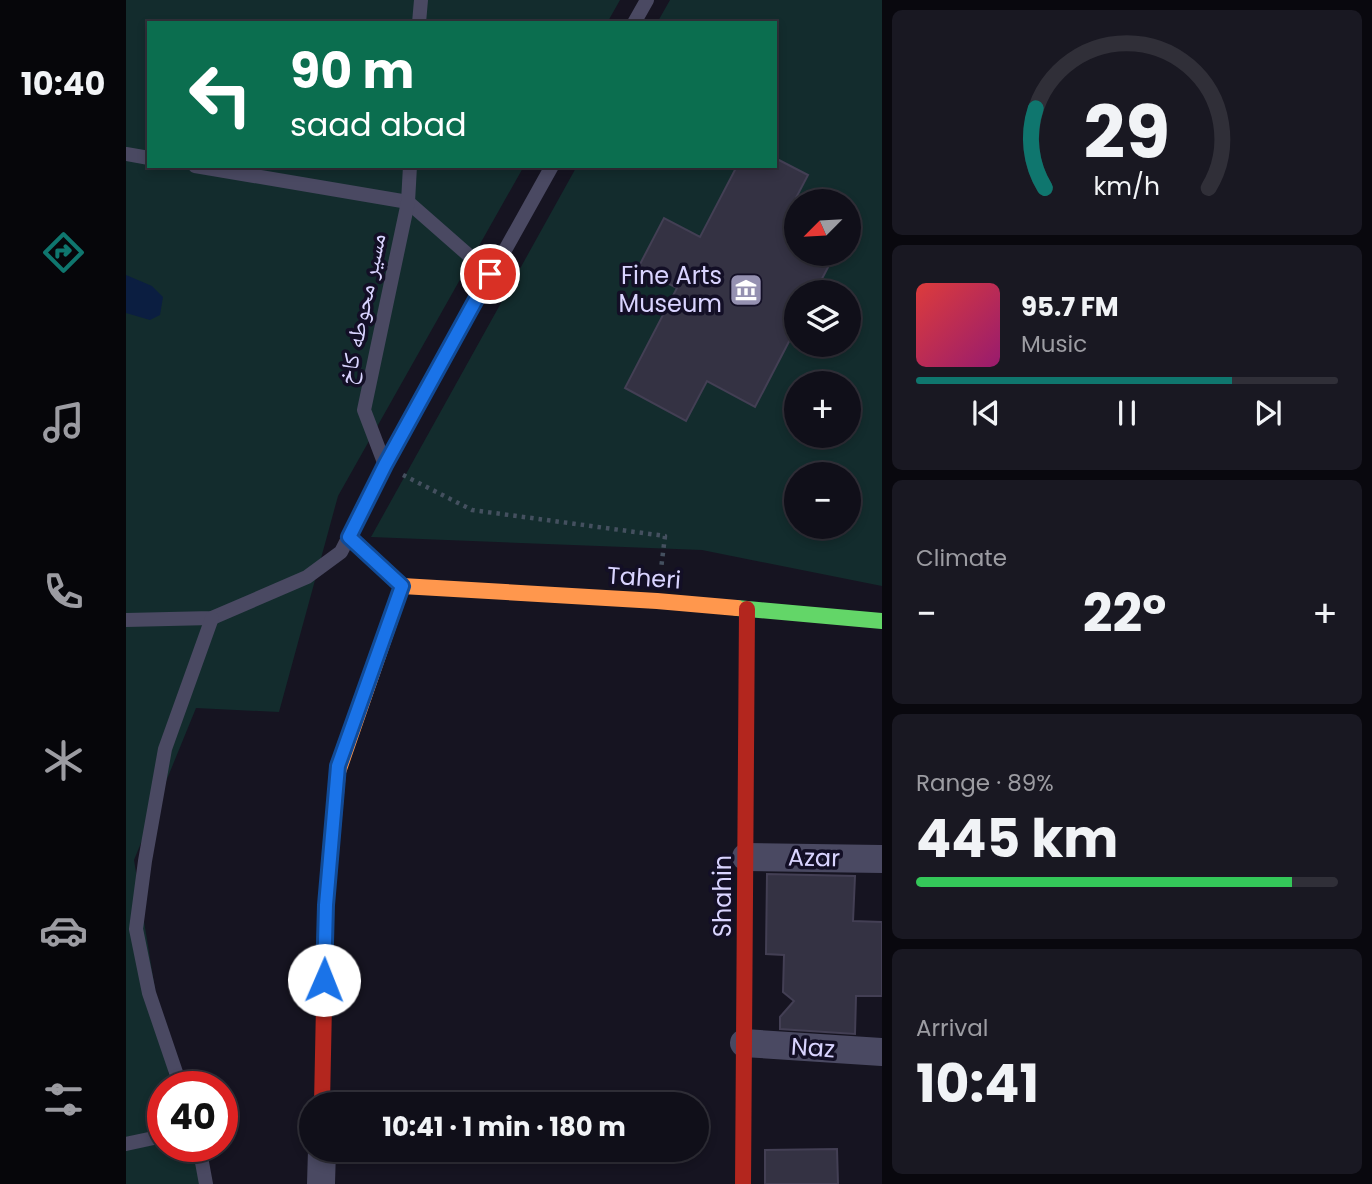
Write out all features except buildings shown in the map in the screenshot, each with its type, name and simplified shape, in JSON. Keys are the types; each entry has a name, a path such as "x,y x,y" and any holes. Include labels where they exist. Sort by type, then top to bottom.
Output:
{"street":[{"path":"322,1092 326,905 338,766 402,586 349,537"},
{"name":"Taheri","path":"402,586 657,601 882,621"},
{"name":"Shahin","path":"743,1184 747,609"},
{"name":"Azar","path":"746,857 882,859"},
{"name":"Naz","path":"744,1044 882,1052"},
{"path":"321,1184 322,1162"}],"lane":[{"path":"419,21 421,0"},
{"path":"635,21 647,0"},
{"path":"126,154 147,158"},
{"path":"207,168 408,202 490,274"},
{"name":"مسیر محوطه کاخ","path":"385,465 364,411 408,202 410,168"},
{"path":"126,620 212,618 307,577 341,552 385,465 551,168"},
{"path":"176,1071 149,993 136,929 165,749 212,618"},
{"path":"126,1143 147,1139"},
{"path":"202,1162 206,1184"}],"path":[{"path":"385,465 472,510 665,536 657,601"}],"green space":[{"path":"126,0 620,0 608,21 147,21 147,168 523,168 338,496 279,712 196,708 134,860 168,1071 147,1071 147,1162 201,1162 213,1184 126,1184"},
{"path":"670,0 882,0 882,586 702,550 371,537 576,168 777,168 777,21 658,21"}],"water":[{"path":"126,275 152,286 163,297 160,315 150,320 126,313"}],"traffic: fast":[{"path":"737,608 882,621"}],"traffic: slow":[{"path":"402,586 737,608"},
{"path":"338,772 402,586"}],"traffic: jam":[{"path":"349,537 402,586"},
{"path":"743,1184 747,609"},
{"path":"322,1092 326,905 338,772"}],"place":[{"name":"Fine Arts Museum","path":"746,290"}],"route":[{"path":"324,980 326,905 338,766 402,586 349,537 385,465 490,274"}]}
